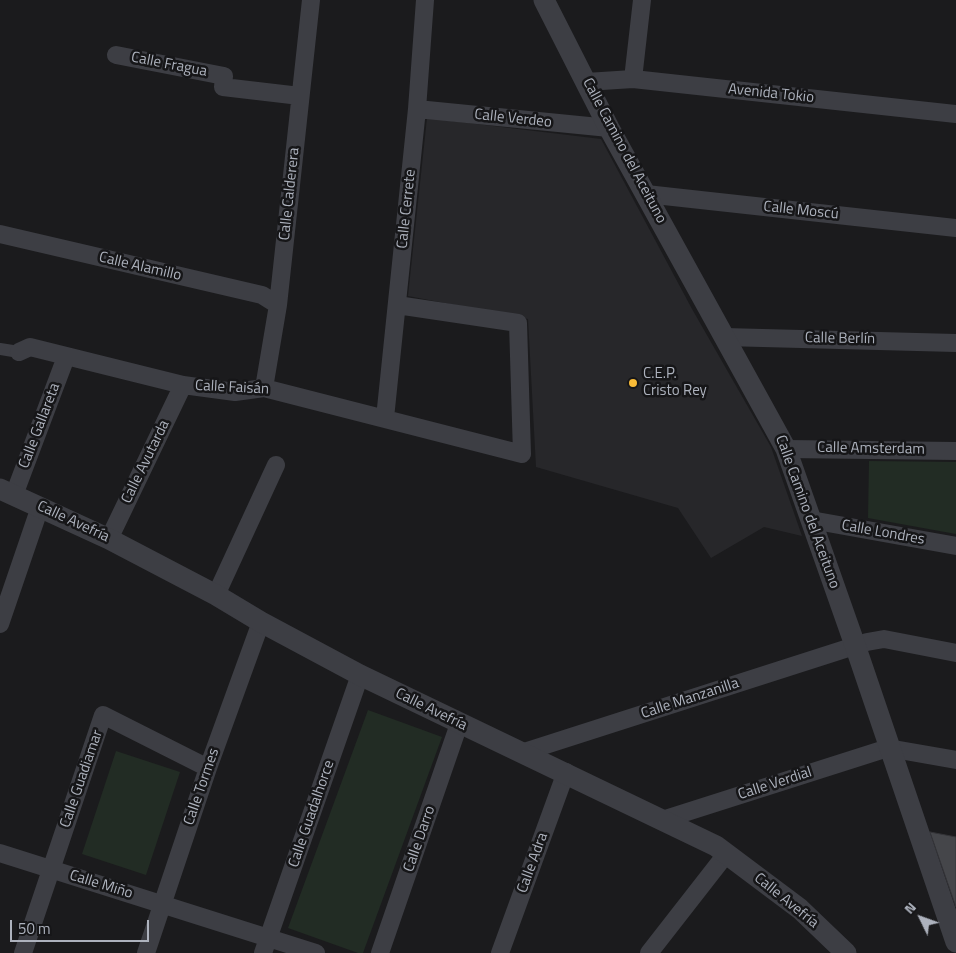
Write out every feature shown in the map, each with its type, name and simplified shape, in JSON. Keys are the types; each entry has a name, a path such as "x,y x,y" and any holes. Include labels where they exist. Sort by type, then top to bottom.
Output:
{"street":[{"name":"Calle Calderera","path":"264,388 278,305 311,0"},
{"name":"Calle Cerrete","path":"385,418 417,110 426,0"},
{"name":"Calle Camino del Aceituno","path":"544,0 609,128 786,449 856,645 888,748 956,942"},
{"path":"633,79 642,0"},
{"name":"Calle Fragua","path":"116,55 224,76 223,86 300,96"},
{"name":"Avenida Tokio","path":"586,82 633,79 956,114"},
{"name":"Calle Verdeo","path":"417,110 609,128"},
{"name":"Calle Moscú","path":"646,194 956,228"},
{"name":"Calle Alamillo","path":"0,234 262,295 278,305"},
{"name":"Calle Faisán","path":"0,349 20,352 30,347 183,385 235,392 264,388 522,454 518,323 397,305"},
{"name":"Calle Berlín","path":"724,338 956,343"},
{"name":"Calle Gallareta","path":"7,492 66,357"},
{"name":"Calle Avutarda","path":"110,539 183,385"},
{"name":"Calle Amsterdam","path":"786,449 956,450"},
{"path":"216,595 276,465"},
{"name":"Calle Avefría","path":"7,492 110,539 360,675 459,724 566,772 727,853 800,909 840,951"},
{"path":"0,624 40,507"},
{"name":"Calle Londres","path":"811,520 956,546"},
{"name":"Calle Tormes","path":"146,953 208,768 261,622"},
{"name":"Calle Manzanilla","path":"524,752 856,645 884,639 956,653"},
{"name":"Calle Guadalhorce","path":"266,946 360,675"},
{"name":"Calle Guadiamar","path":"23,953 103,716 208,768"},
{"name":"Calle Darro","path":"380,953 459,724"},
{"path":"888,748 956,760"},
{"name":"Calle Verdial","path":"662,820 888,748"},
{"name":"Calle Adra","path":"500,953 566,772"},
{"path":"649,953 727,853"},
{"name":"Calle Miño","path":"0,854 161,904 266,946 316,953"}],"shaded area":[{"name":"C.E.P. Cristo Rey","path":"427,118 601,139 692,309 771,447 802,536 764,527 711,558 678,508 536,467 528,319 408,296"},
{"path":"869,461 956,462 956,534 868,518"},
{"path":"368,710 442,737 363,953 358,953 288,928"},
{"path":"116,751 180,772 146,875 82,854"}],"building":[{"path":"930,832 956,837 956,907"}],"place":[{"name":"C.E.P. Cristo Rey","path":"633,383"}]}
